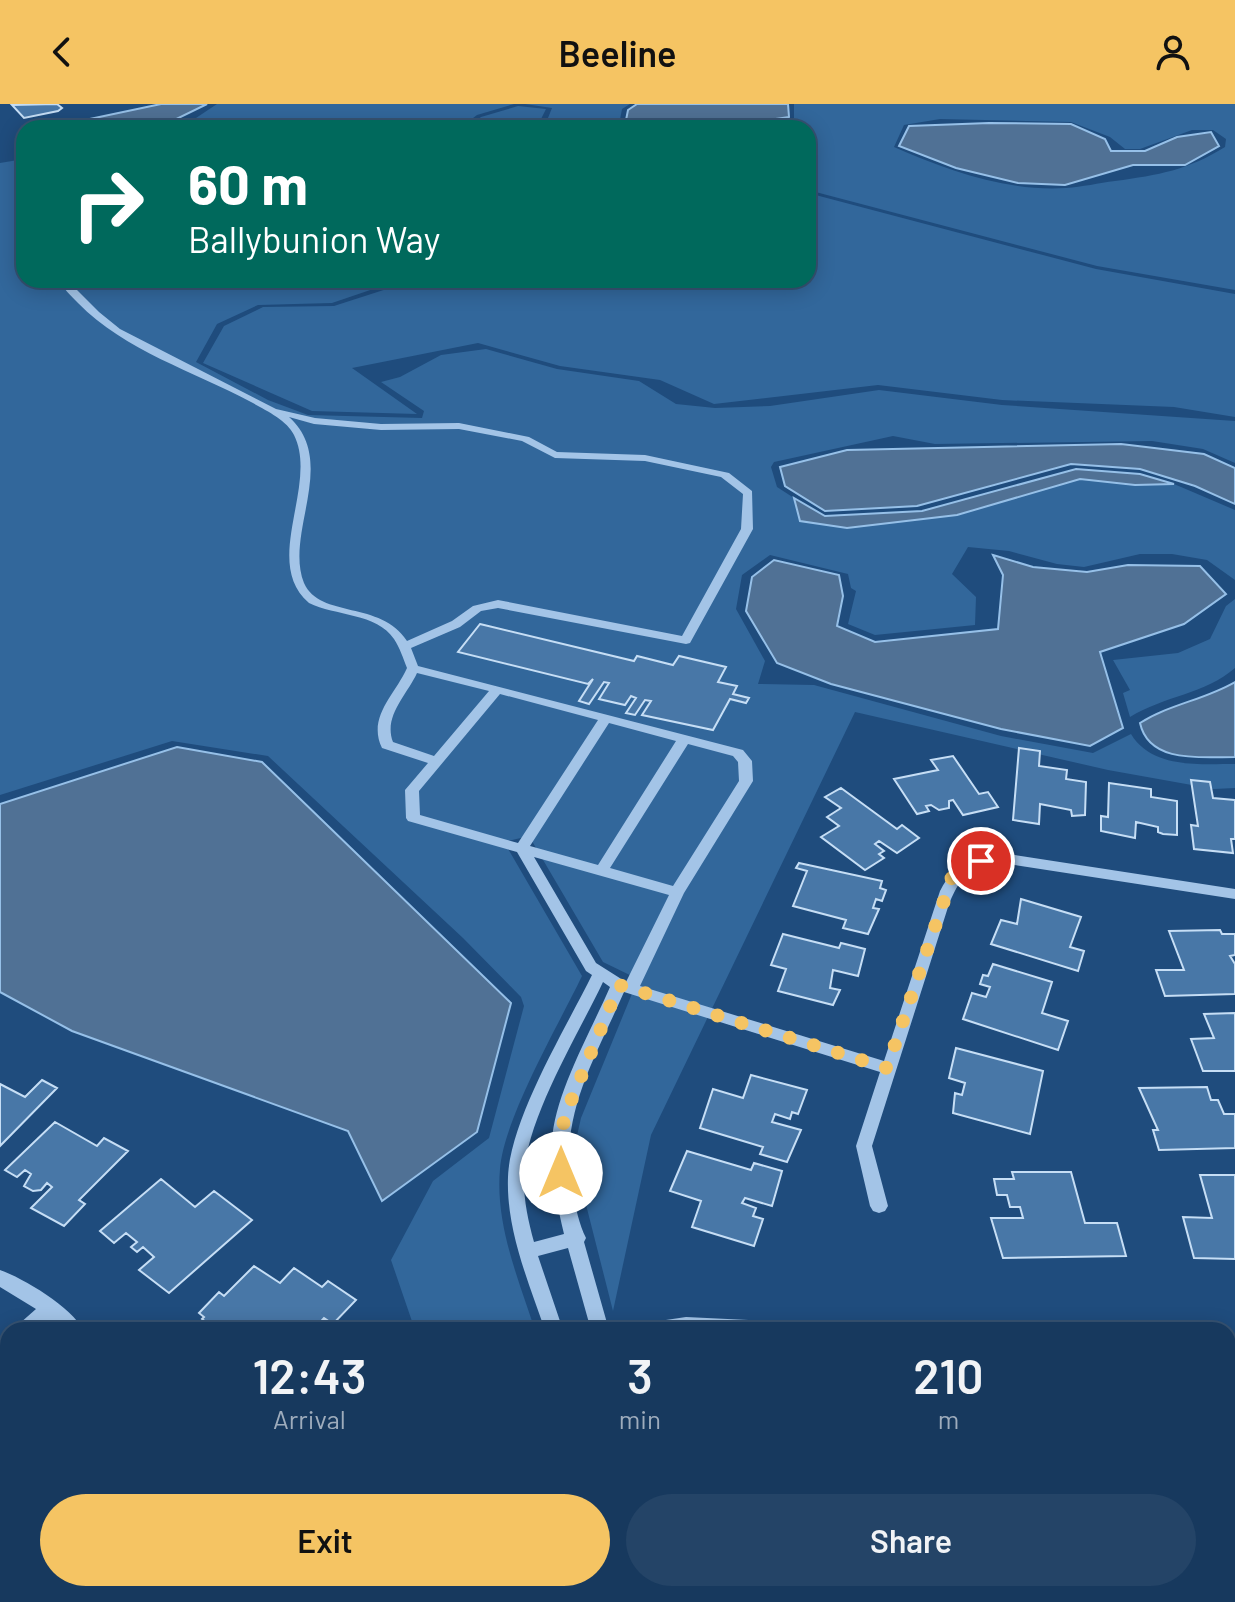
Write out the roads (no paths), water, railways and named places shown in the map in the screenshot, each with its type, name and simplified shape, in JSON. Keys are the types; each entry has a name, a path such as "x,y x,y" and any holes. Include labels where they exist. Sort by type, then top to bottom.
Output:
{"street":[{"path":"71,288 119,333 272,409 314,421 381,427 471,428 525,439 555,455 645,458 725,475 748,493 747,529 686,640 498,604 477,608 456,624 404,647"},
{"path":"272,409 298,431 306,466 295,575 304,594 322,604 370,616 393,630 413,668"},
{"path":"413,668 738,753 745,761 746,781 677,892 625,987 566,1113 560,1137 561,1173 598,1322"},
{"path":"413,668 381,723 382,735 387,745 436,761"},
{"path":"497,689 412,790 413,818 677,892"},
{"path":"522,848 606,718"},
{"path":"602,870 684,739"},
{"path":"522,848 591,967 599,975 625,987 887,1068"},
{"path":"879,1206 864,1146 952,877 969,864 1008,859 1235,894"},
{"path":"551,1322 528,1251 516,1173 523,1140 599,975"},
{"path":"528,1251 577,1238"},
{"path":"0,1278 50,1308 65,1322"},
{"path":"34,1322 50,1308"}]}
